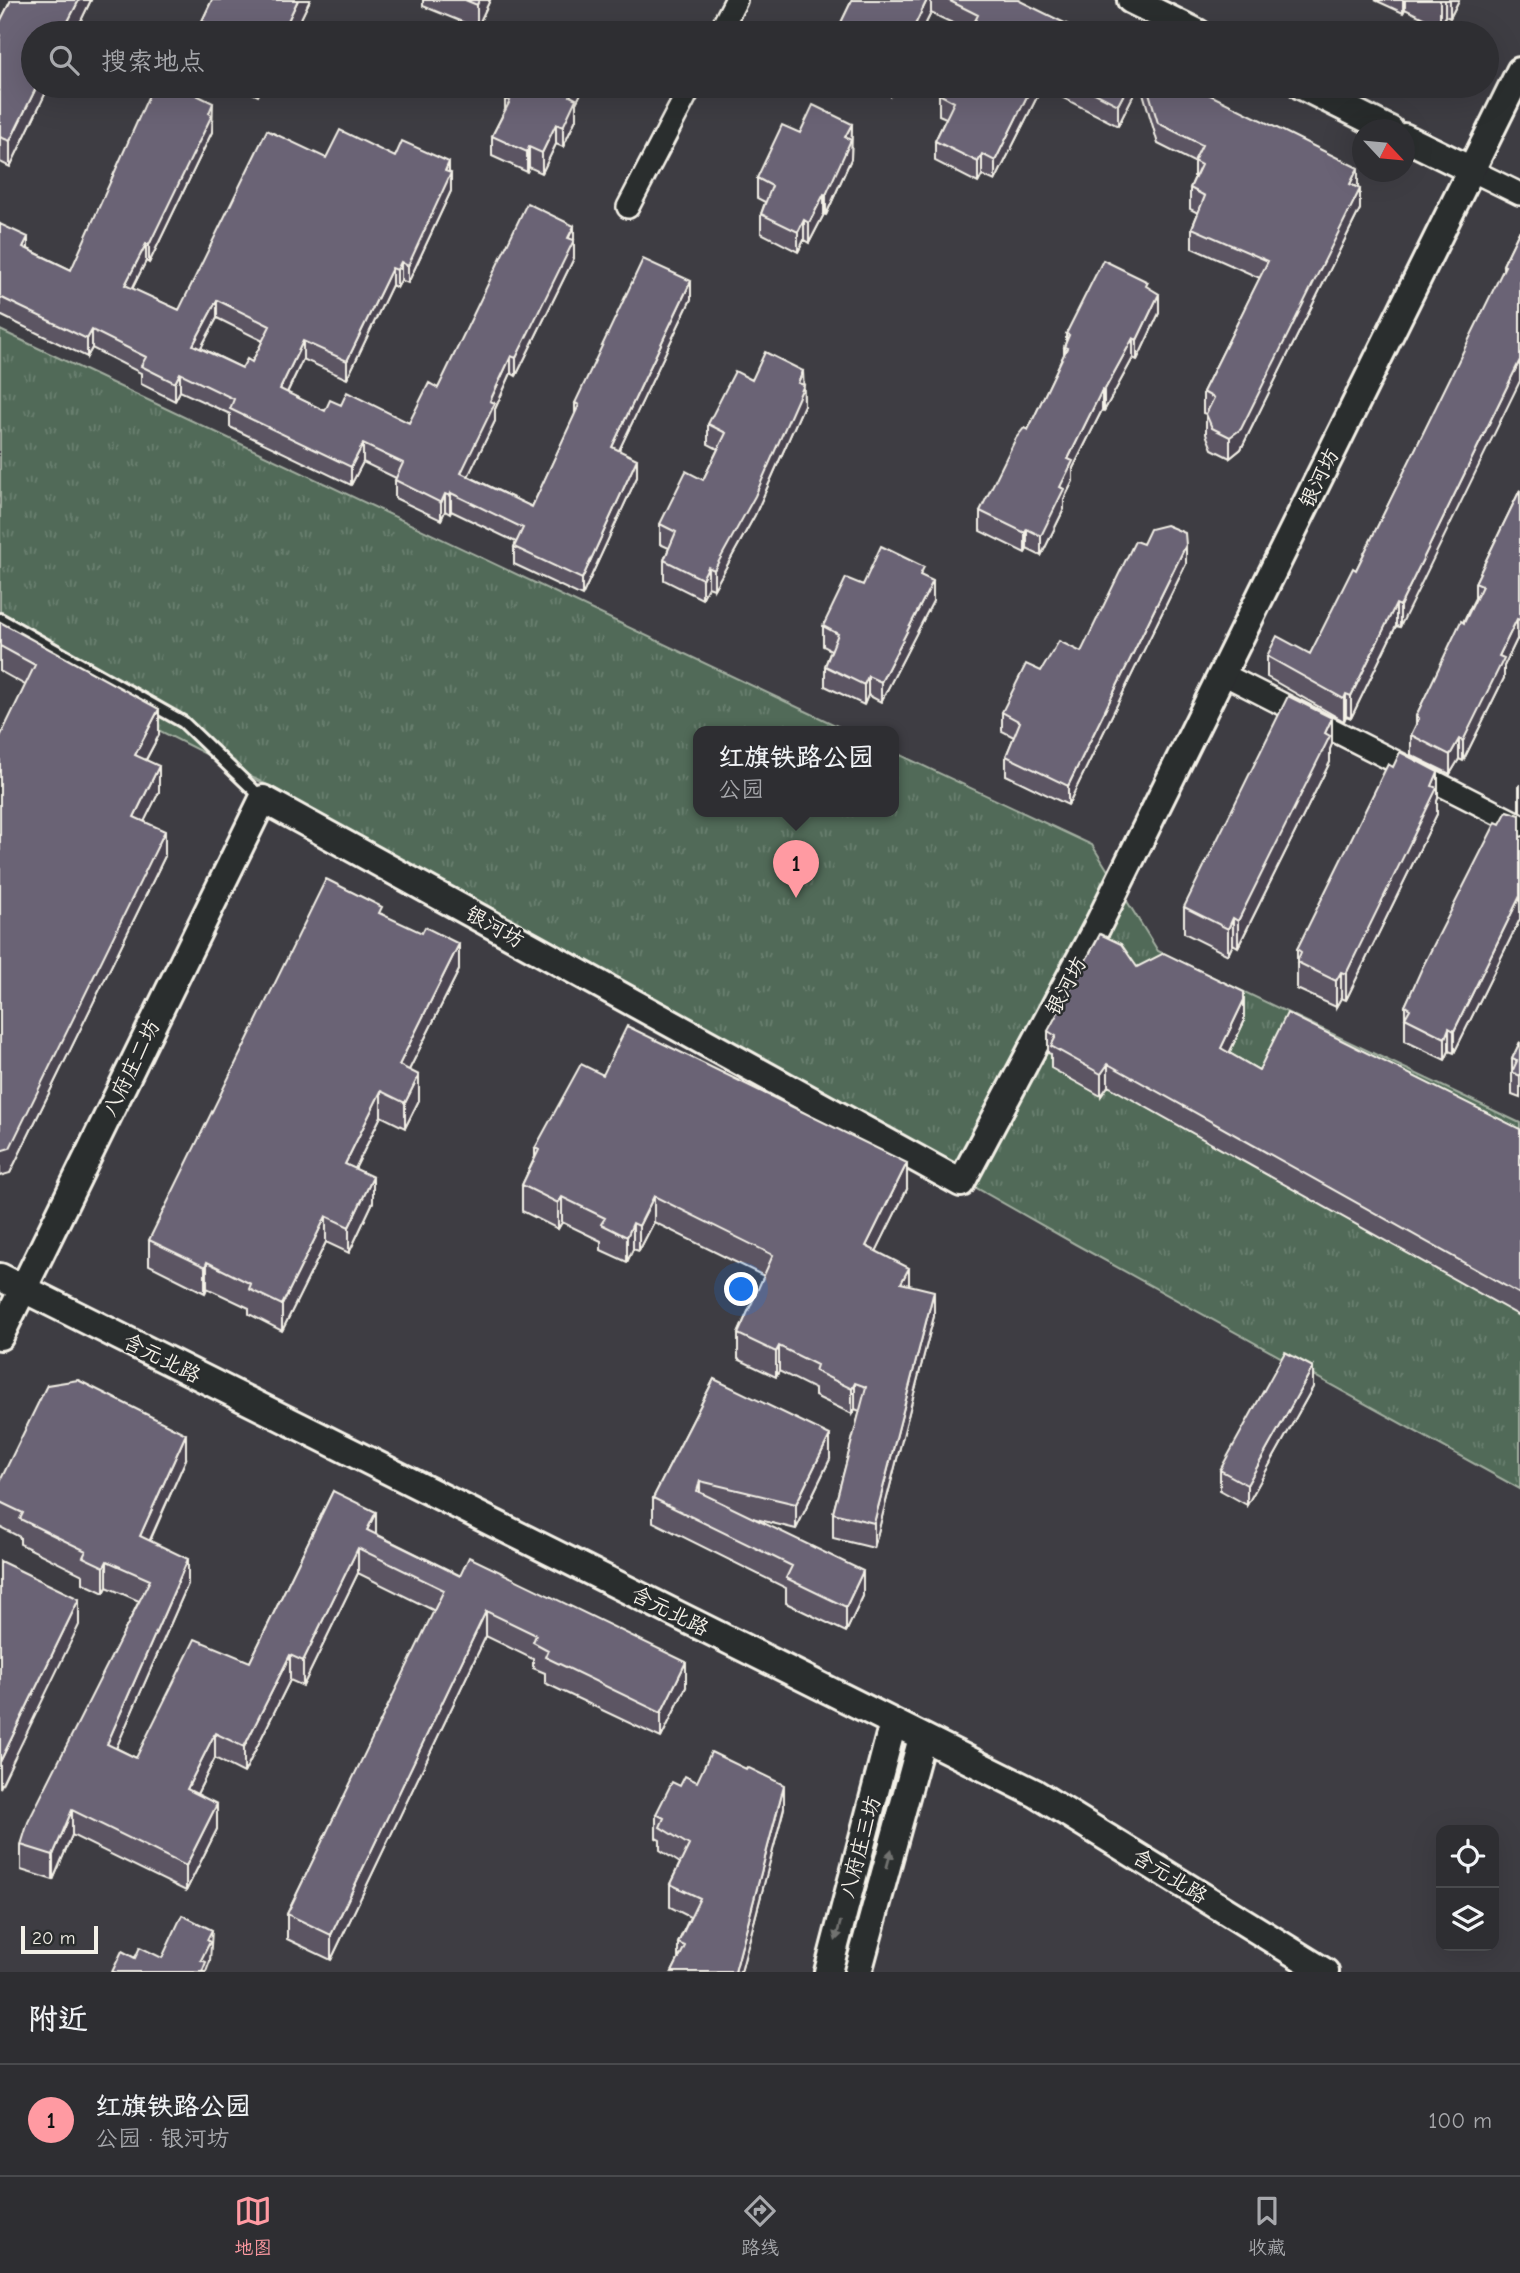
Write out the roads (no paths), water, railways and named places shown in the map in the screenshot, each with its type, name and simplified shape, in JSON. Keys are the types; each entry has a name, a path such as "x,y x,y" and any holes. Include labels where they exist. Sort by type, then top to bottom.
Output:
{"street":[{"path":"725,21 736,0"},
{"path":"1131,0 1174,21"},
{"name":"银河坊","path":"262,799 961,1183 1097,927 1520,71"},
{"path":"628,207 685,98"},
{"path":"1327,98 1368,119"},
{"path":"1415,142 1520,194"},
{"path":"1223,674 1520,825"},
{"name":"八府庄二坊","path":"0,1336 12,1283 262,799"},
{"name":"含元北路","path":"12,1283 1035,1793 1325,1972"},
{"name":"八府庄三坊","path":"828,1972 893,1723"},
{"name":"八府庄三坊","path":"858,1972 922,1738"}],"lane":[{"path":"0,619 183,722 262,799"}],"place":[{"name":"红旗铁路公园","path":"796,898"}]}
